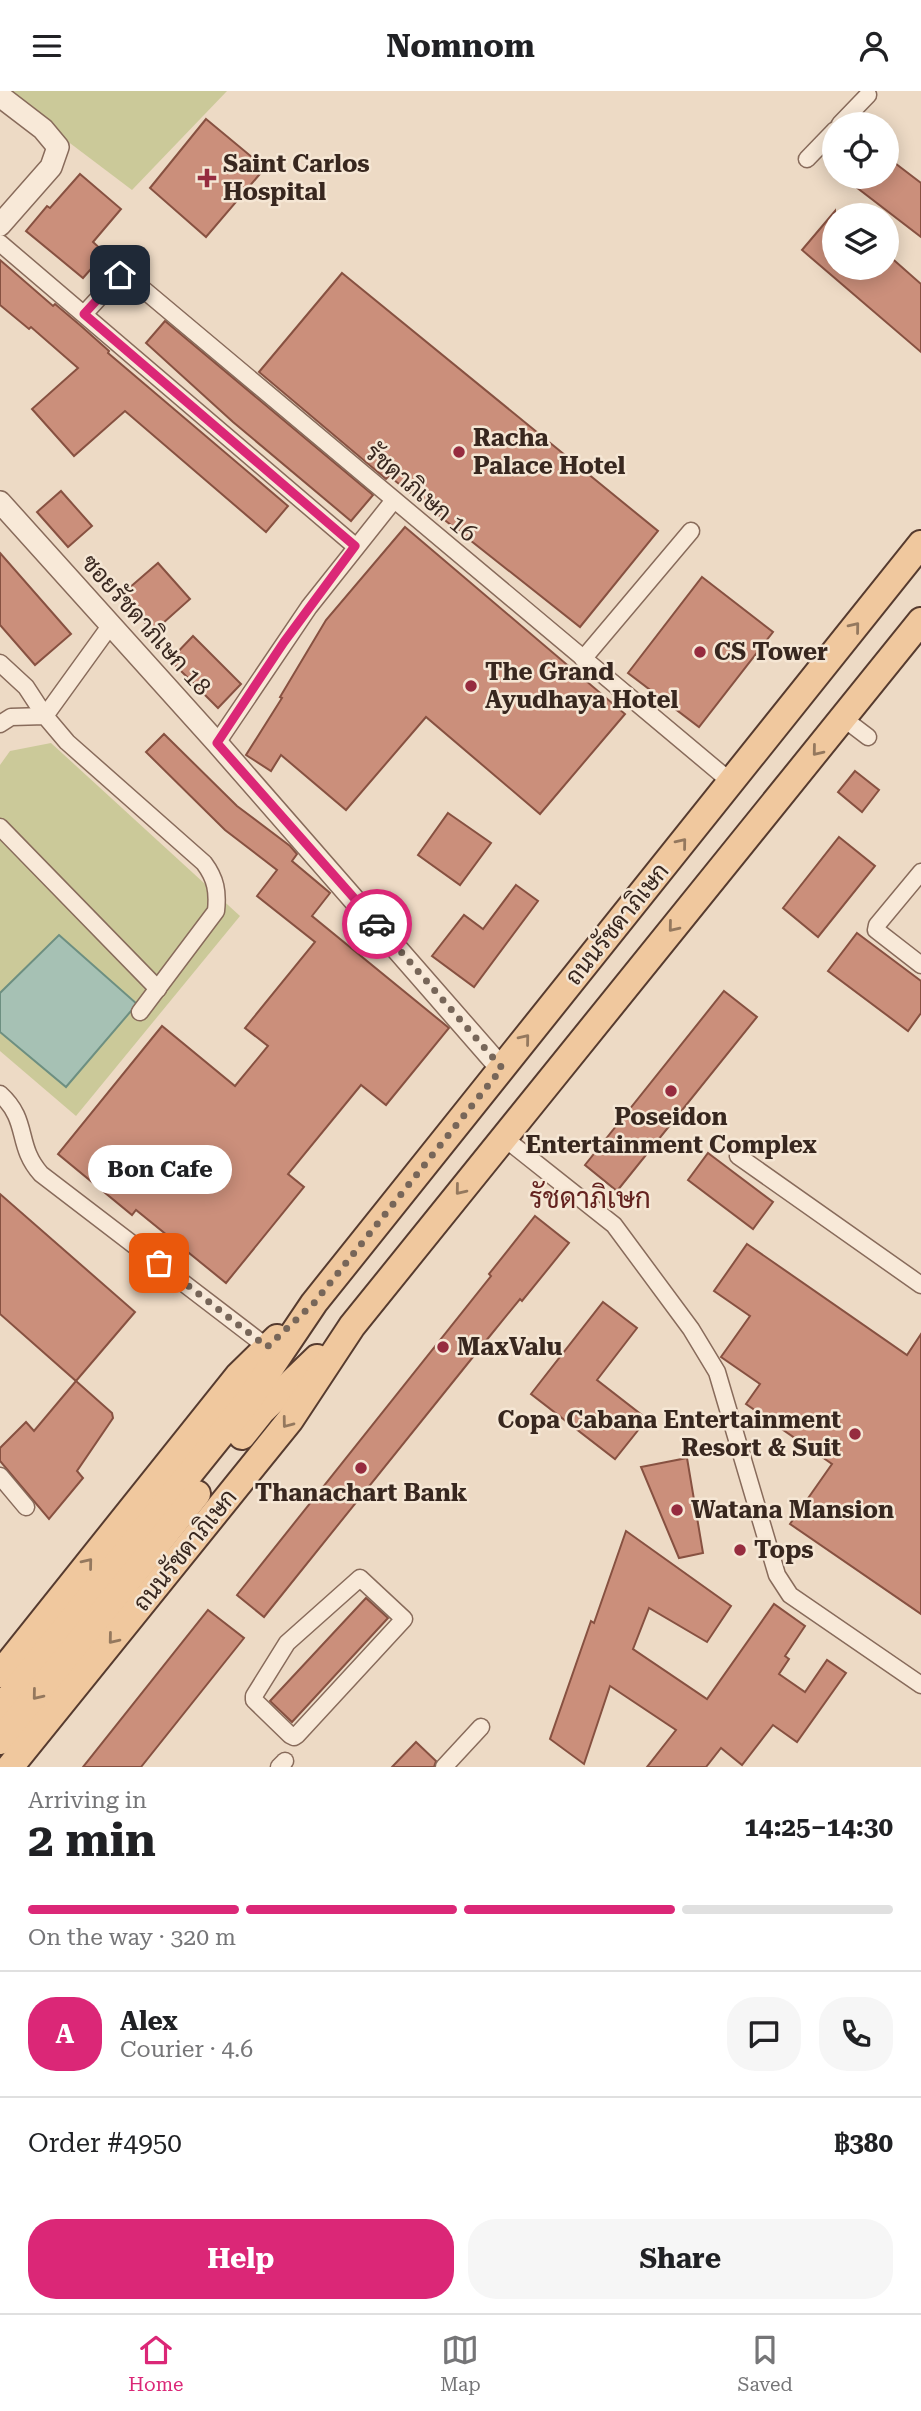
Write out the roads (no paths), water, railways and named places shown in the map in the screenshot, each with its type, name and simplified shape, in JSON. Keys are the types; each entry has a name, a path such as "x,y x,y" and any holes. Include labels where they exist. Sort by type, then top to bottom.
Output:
{"main road":[{"name":"ถนนรัชดาภิเษก","path":"0,1709 248,1401 314,1303 921,544"},
{"name":"ถนนรัชดาภิเษก","path":"10,1767 290,1420 352,1326 921,621"},
{"name":"ถนนรัชดาภิเษก","path":"0,1674 238,1376 314,1303"},
{"name":"ถนนรัชดาภิเษก","path":"0,1741 262,1411 352,1326"}],"street":[{"path":"850,112 868,92"},
{"path":"0,96 43,129 58,147 51,167 0,225"},
{"path":"807,159 822,143"},
{"path":"0,243 355,546"},
{"name":"รัชดาภิเษก 16","path":"84,314 120,275 131,279 731,782"},
{"path":"217,743 284,642 355,546 394,500"},
{"name":"ซอยรัชดาภิเษก 18","path":"0,502 217,743 502,1068"},
{"path":"583,659 691,531"},
{"path":"45,716 110,626"},
{"path":"0,663 26,687 66,742 204,863 215,877 216,911 140,1012"},
{"path":"0,724 11,716 45,716"},
{"path":"843,718 868,737"},
{"path":"0,827 158,989"},
{"path":"921,871 877,925 876,930 921,965"},
{"path":"0,1094 18,1114 26,1151 41,1174 267,1347"},
{"path":"503,1137 614,1225 691,1329 717,1372 777,1574 790,1595 921,1685"},
{"path":"738,1156 921,1285"},
{"path":"0,1476 26,1507"},
{"path":"360,1578 404,1618 293,1737 254,1699 281,1639 360,1578"},
{"path":"444,1767 481,1727"}],"place":[{"name":"Saint Carlos Hospital","path":"207,178"},
{"name":"Racha Palace Hotel","path":"459,452"},
{"name":"CS Tower","path":"700,652"},
{"name":"The Grand Ayudhaya Hotel","path":"471,686"},
{"name":"Poseidon Entertainment Complex","path":"671,1091"},
{"name":"Bon Cafe","path":"159,1263"},
{"name":"MaxValu","path":"443,1347"},
{"name":"Copa Cabana Entertainment Resort & Suit","path":"855,1434"},
{"name":"Thanachart Bank","path":"361,1468"},
{"name":"Watana Mansion","path":"677,1510"},
{"name":"Tops","path":"740,1550"}],"district":[{"name":"รัชดาภิเษก","path":"590,1198"}]}
